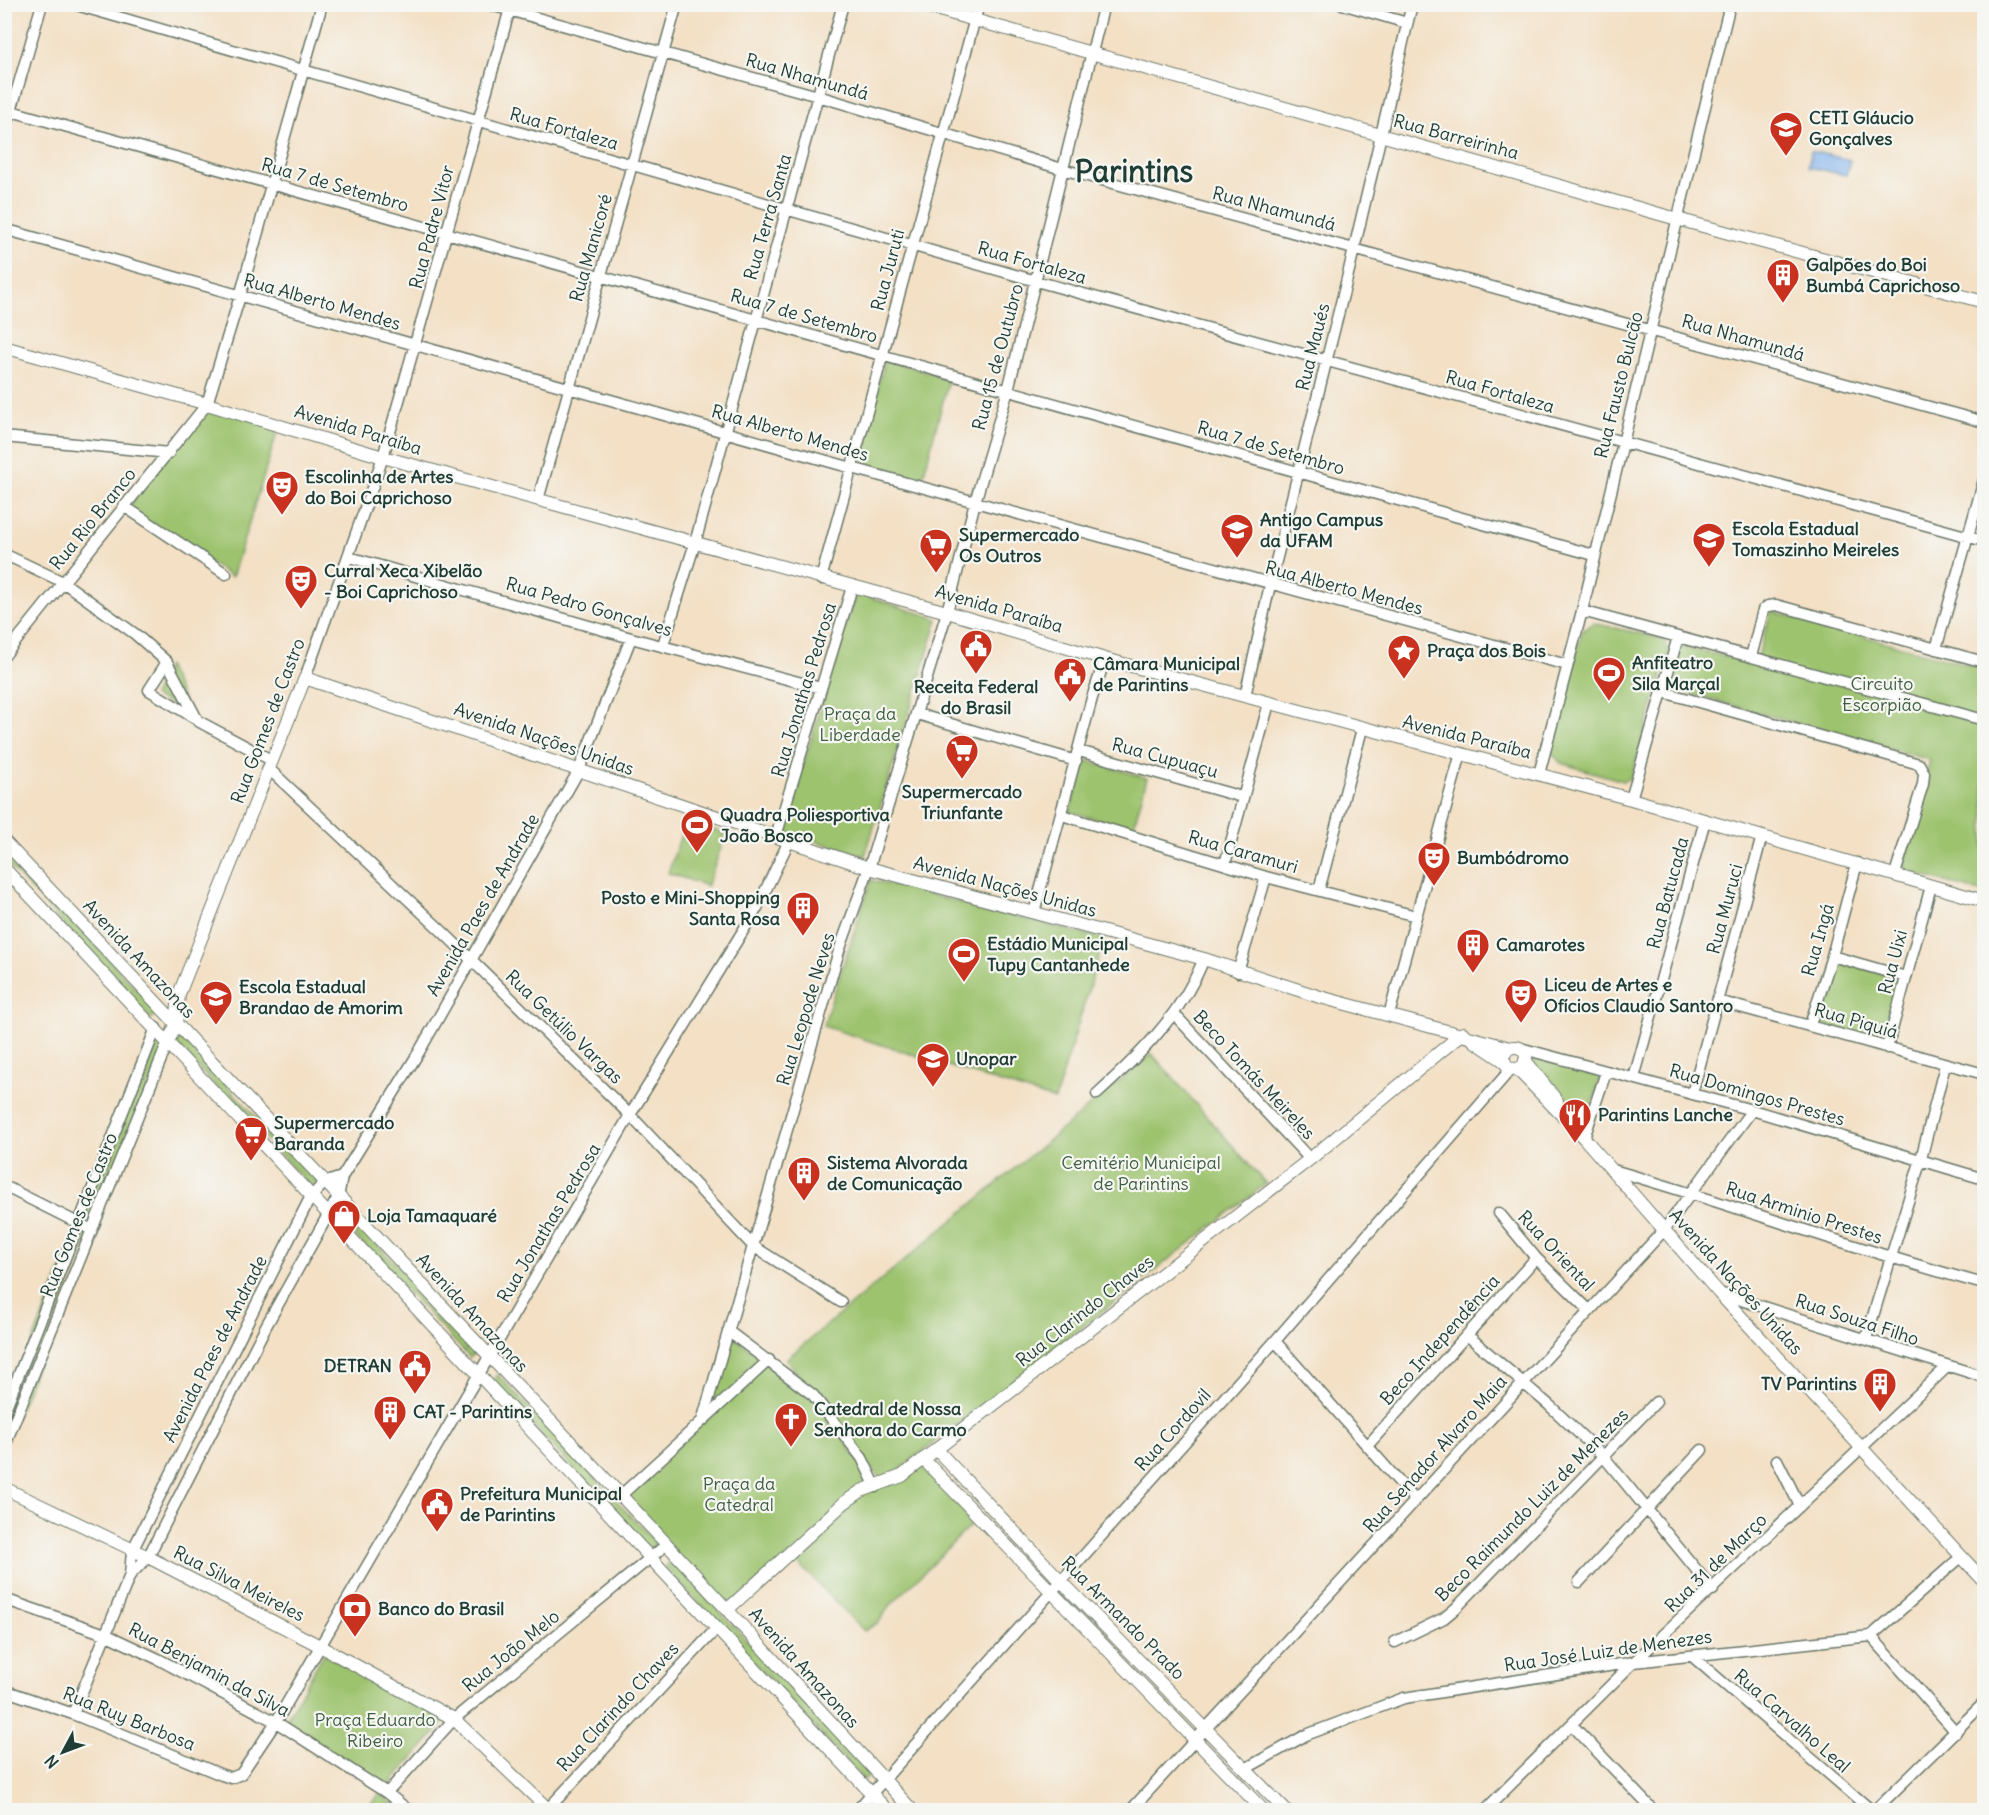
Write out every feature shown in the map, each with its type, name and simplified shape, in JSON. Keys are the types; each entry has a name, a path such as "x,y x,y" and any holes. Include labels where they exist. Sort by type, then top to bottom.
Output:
{"street":[{"path":"4,135 8,110 42,4"},
{"name":"Rua Fortaleza","path":"73,4 1036,281 1622,444 1984,541"},
{"path":"207,404 272,185 322,4"},
{"name":"Rua Nhamundá","path":"488,4 510,8 663,54 818,96 1062,169 1984,422"},
{"name":"Rua Manicoré","path":"538,500 677,4"},
{"name":"Rua Terra Santa","path":"663,645 695,543 843,4"},
{"name":"Rua Barreirinha","path":"918,4 1093,56 1984,302"},
{"name":"Rua Juruti","path":"821,579 941,134 979,4"},
{"name":"Rua 15 de Outubro","path":"947,612 975,502 1008,390 1062,169 1093,56 1104,4"},
{"path":"1342,4 1407,23"},
{"name":"Rua Maués","path":"1245,696 1412,4"},
{"name":"Rua Fausto Bulcão","path":"1539,774 1582,611 1730,4"},
{"name":"Rua Padre Vitor","path":"383,458 510,8"},
{"name":"Rua 7 de Setembro","path":"8,110 1594,555"},
{"name":"Rua Alberto Mendes","path":"4,229 1270,585 1567,665"},
{"name":"Avenida Paraíba","path":"4,347 207,404 383,458 947,612 1105,659 1631,799 1984,901"},
{"name":"Rua Rio Branco","path":"4,656 207,404"},
{"path":"4,437 169,453"},
{"name":"Rua Gomes de Castro","path":"4,1447 176,1024 179,994 305,678 383,458"},
{"path":"1936,649 1984,480"},
{"path":"124,506 226,574"},
{"path":"4,554 63,582 135,634 167,662 198,720"},
{"name":"Rua Pedro Gonçalves","path":"349,557 632,638 821,688"},
{"name":"Rua Jonathas Pedrosa","path":"776,836 852,587"},
{"path":"1750,657 1763,610 1771,605 1984,662"},
{"path":"1582,611 1984,720"},
{"name":"Rua Leopode Neves","path":"703,1418 839,951 869,868 947,612"},
{"path":"1631,799 1678,637"},
{"name":"Avenida Paes de Andrade","path":"130,1575 147,1557 266,1326 338,1197 342,1177 471,960 579,770 632,638"},
{"path":"1034,913 1105,659"},
{"name":"Rua Getúlio Vargas","path":"167,662 150,687 150,693 270,764 630,1114 753,1246 841,1302"},
{"name":"Avenida Nações Unidas","path":"305,678 869,868 1204,959 1238,972 1389,1015 1463,1033 1515,1059 1719,1293 1984,1581"},
{"path":"1663,692 1919,764 1924,773 1923,784 1895,874"},
{"path":"1225,864 1269,703"},
{"path":"917,714 1078,756"},
{"path":"1319,890 1362,729"},
{"path":"1389,1015 1461,753"},
{"name":"Rua Cupuaçu","path":"1078,756 1242,797"},
{"name":"Rua Caramuri","path":"1062,815 1266,877 1416,916"},
{"name":"Rua Batucada","path":"1634,1078 1705,820"},
{"name":"Rua Muruci","path":"1692,1094 1762,836"},
{"name":"Avenida Amazonas","path":"4,841 912,1810"},
{"name":"Rua Jonathas Pedrosa","path":"241,1774 276,1722 478,1373 605,1161 630,1114 757,908 789,841"},
{"name":"Rua Ingá","path":"1810,1025 1832,956 1857,863"},
{"name":"Avenida Amazonas","path":"4,868 156,1028 310,1198 478,1373 812,1733 887,1810"},
{"path":"1238,972 1266,877"},
{"name":"Rua Uixi","path":"1887,1048 1931,886"},
{"path":"1832,956 1906,977"},
{"name":"Beco Tomás Meireles","path":"1097,1094 1143,1052 1174,1014 1191,989 1204,959"},
{"name":"Rua Gomes de Castro","path":"4,1412 156,1028 163,1012 179,994"},
{"name":"Rua Piquiá","path":"1718,1001 1984,1074"},
{"name":"Beco Tomás Meireles","path":"1174,1014 1310,1159"},
{"name":"Rua Clarindo Chaves","path":"727,1610 842,1504 861,1491 897,1479 1310,1159 1463,1033"},
{"name":"Rua Domingos Prestes","path":"1515,1059 1634,1078 1752,1110 1984,1179"},
{"name":"Rua Cordovil","path":"857,1810 1275,1341 1515,1059"},
{"path":"1866,1340 1921,1160 1945,1065"},
{"path":"1584,1138 1606,1072"},
{"name":"Rua Senador Alvaro Maia","path":"1131,1810 1664,1230 1752,1110"},
{"name":"Rua Arminio Prestes","path":"1613,1170 1692,1193 1892,1260 1984,1284"},
{"name":"Avenida Paes de Andrade","path":"132,1551 310,1198 324,1183 342,1177"},
{"path":"4,1186 92,1230"},
{"name":"Rua Oriental","path":"1499,1213 1536,1258 1589,1310"},
{"name":"Beco Independência","path":"1368,1444 1536,1258"},
{"name":"Rua Souza Filho","path":"1719,1293 1984,1377"},
{"path":"249,1316 266,1326"},
{"path":"728,1331 801,1384 823,1406 861,1458 876,1487"},
{"path":"1467,1335 1604,1457 1713,1590"},
{"path":"1275,1341 1415,1500"},
{"path":"619,1497 769,1360"},
{"name":"Rua 31 de Março","path":"1493,1808 1634,1662 1947,1367"},
{"path":"218,1380 236,1388"},
{"name":"Beco Raimundo Luiz de Menezes","path":"1395,1642 1444,1618 1456,1608 1656,1402"},
{"name":"Rua Armando Prado","path":"936,1449 1061,1581 1285,1810"},
{"path":"1579,1582 1702,1450"},
{"name":"Rua Armando Prado","path":"923,1459 1050,1593 1263,1810"},
{"path":"1777,1460 1800,1506"},
{"name":"Rua Silva Meireles","path":"4,1488 147,1557 320,1646 454,1719 548,1810"},
{"name":"Rua João Melo","path":"387,1793 454,1719 666,1545"},
{"path":"73,1714 130,1575 132,1551"},
{"path":"1956,1732 1871,1636 1961,1557"},
{"name":"Rua Benjamin da Silva","path":"4,1599 105,1634 276,1722 387,1793 408,1810"},
{"name":"Rua Clarindo Chaves","path":"548,1810 717,1628"},
{"name":"Rua José Luiz de Menezes","path":"1245,1769 1306,1735 1391,1701 1634,1662 1871,1636"},
{"name":"Rua Carvalho Leal","path":"1692,1656 1873,1810"},
{"name":"Rua Ruy Barbosa","path":"4,1690 73,1714 222,1775 231,1778 241,1774"},
{"path":"1873,1810 1984,1703"},
{"path":"1572,1725 1653,1810"}],"green space":[{"path":"885,360 949,378 922,481 857,463"},
{"path":"206,405 279,427 232,577 127,509"},
{"name":"Praça da Liberdade","path":"856,593 938,619 865,856 783,831"},
{"name":"Circuito Escorpião","path":"1771,611 1984,669 1984,893 1903,870 1930,760 1670,688 1681,647 1756,663"},
{"name":"Anfiteatro Sila Marçal","path":"1593,623 1660,638 1666,644 1669,652 1632,774 1629,779 1623,781 1561,763 1551,752 1582,631"},
{"path":"167,666 191,716 153,696"},
{"path":"1084,760 1147,778 1133,829 1070,812"},
{"name":"Quadra Poliesportiva João Bosco","path":"686,820 726,834 707,886 668,873"},
{"path":"5,848 158,1013 151,1019 5,861"},
{"name":"Estádio Municipal Tupy Cantanhede","path":"871,880 1104,939 1055,1100 823,1026"},
{"path":"1835,961 1903,979 1884,1044 1816,1023"},
{"path":"156,1029 167,1042 5,1445 5,1412"},
{"path":"181,1037 317,1182 312,1188 174,1042"},
{"name":"Cemitério Municipal de Parintins","path":"1152,1054 1266,1184 883,1482 786,1359"},
{"path":"1535,1055 1602,1073 1584,1130 1532,1066"},
{"path":"342,1207 477,1351 470,1358 334,1213"},
{"name":"Praça da Catedral","path":"728,1333 813,1395 876,1487 922,1461 978,1518 888,1608 879,1622 864,1631 790,1555 727,1612 620,1497 706,1419"},
{"path":"498,1375 656,1543 649,1550 492,1381"},
{"path":"671,1559 871,1774 864,1780 665,1567"},
{"name":"Praça Eduardo Ribeiro","path":"324,1653 446,1721 386,1788 284,1723"},
{"path":"380,1793 400,1810 365,1810"}],"water":[{"path":"1811,151 1850,160 1846,175 1808,167"}],"place":[{"name":"CETI Gláucio Gonçalves","path":"1786,157"},
{"name":"Galpões do Boi Bumbá Caprichoso","path":"1783,304"},
{"name":"Escolinha de Artes do Boi Caprichoso","path":"282,516"},
{"name":"Antigo Campus da UFAM","path":"1237,559"},
{"name":"Escola Estadual Tomaszinho Meireles","path":"1709,568"},
{"name":"Supermercado Os Outros","path":"936,574"},
{"name":"Curral Xeca Xibelão - Boi Caprichoso","path":"301,610"},
{"name":"Receita Federal do Brasil","path":"976,675"},
{"name":"Praça dos Bois","path":"1404,680"},
{"name":"Anfiteatro Sila Marçal","path":"1609,702"},
{"name":"Câmara Municipal de Parintins","path":"1070,703"},
{"name":"Supermercado Triunfante","path":"962,780"},
{"name":"Quadra Poliesportiva João Bosco","path":"697,854"},
{"name":"Bumbódromo","path":"1434,887"},
{"name":"Posto e Mini-Shopping Santa Rosa","path":"803,937"},
{"name":"Camarotes","path":"1473,974"},
{"name":"Estádio Municipal Tupy Cantanhede","path":"964,983"},
{"name":"Liceu de Artes e Ofícios Claudio Santoro","path":"1521,1024"},
{"name":"Escola Estadual Brandao de Amorim","path":"216,1026"},
{"name":"Unopar","path":"933,1088"},
{"name":"Parintins Lanche","path":"1575,1144"},
{"name":"Supermercado Baranda","path":"251,1162"},
{"name":"Sistema Alvorada de Comunicação","path":"804,1202"},
{"name":"Loja Tamaquaré","path":"344,1245"},
{"name":"DETRAN","path":"415,1395"},
{"name":"TV Parintins","path":"1880,1413"},
{"name":"CAT - Parintins","path":"390,1441"},
{"name":"Catedral de Nossa Senhora do Carmo","path":"791,1448"},
{"name":"Prefeitura Municipal de Parintins","path":"437,1533"},
{"name":"Banco do Brasil","path":"355,1638"}],"district":[{"name":"Parintins","path":"1134,172"}]}
